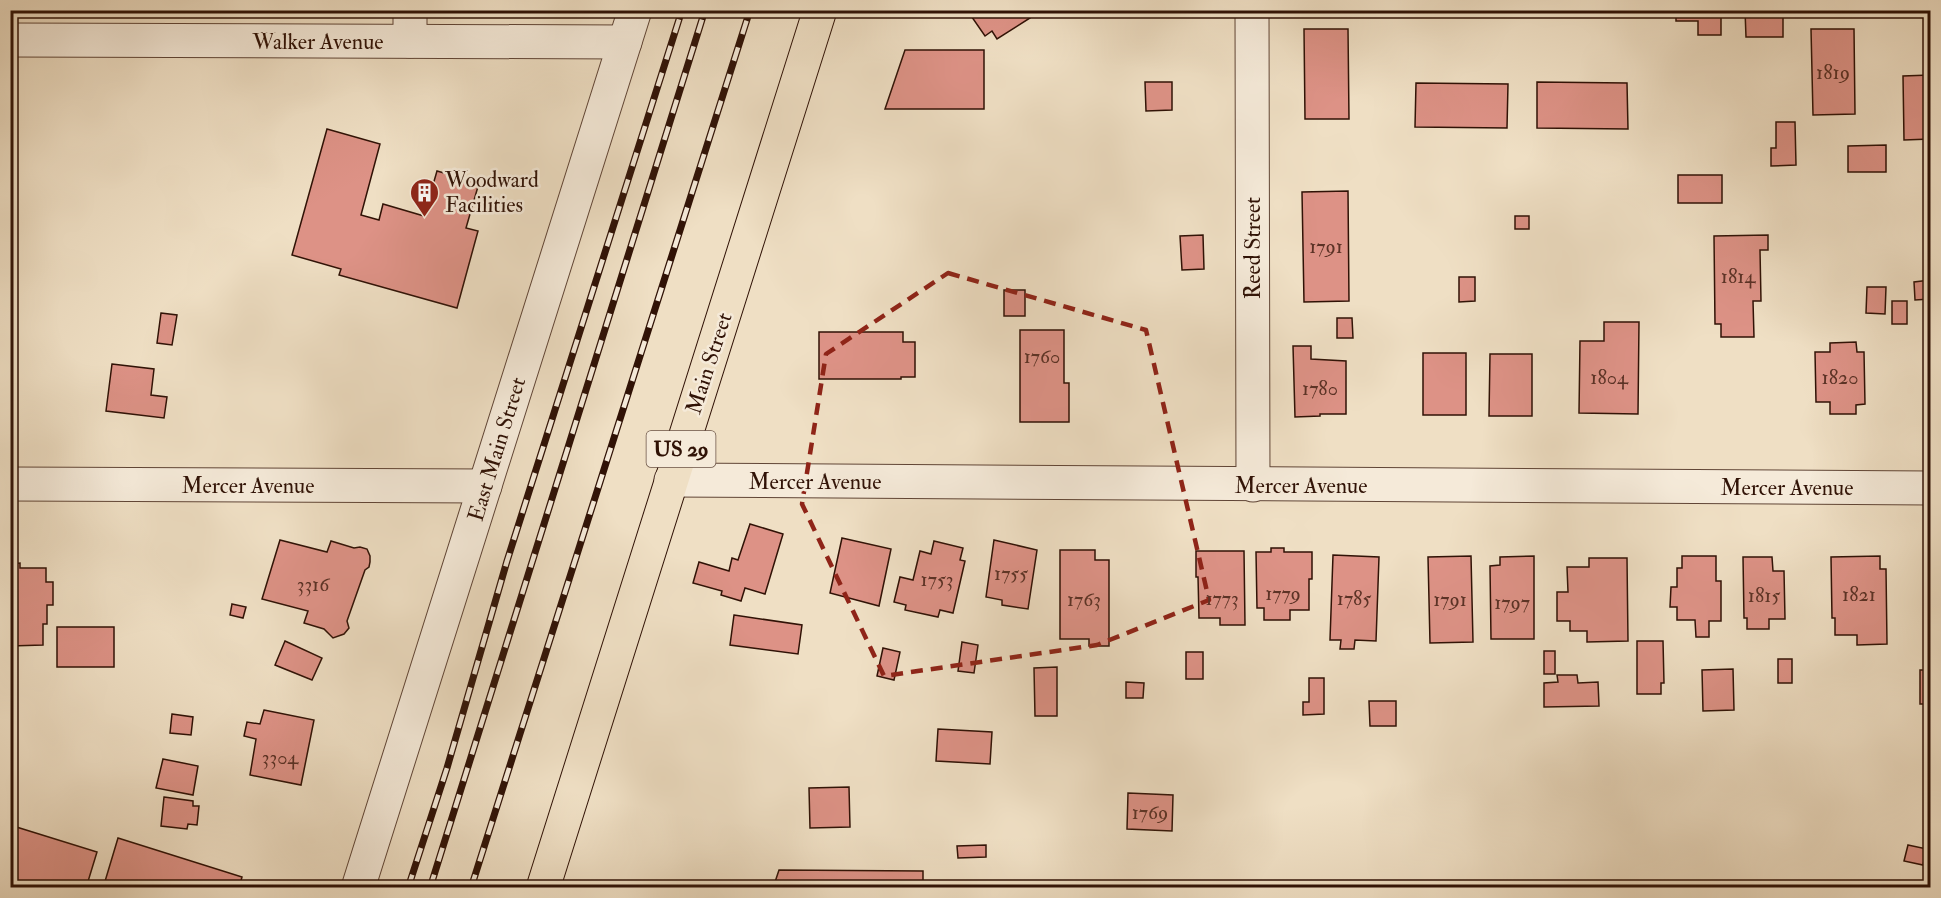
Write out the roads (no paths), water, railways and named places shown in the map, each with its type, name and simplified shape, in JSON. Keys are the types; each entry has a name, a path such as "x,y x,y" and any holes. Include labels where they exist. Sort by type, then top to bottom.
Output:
{"main road":[{"name":"Main Street","path":"543,888 820,10"}],"street":[{"name":"East Main Street","path":"358,888 635,10"},
{"name":"Reed Street","path":"1252,10 1253,485"},
{"name":"Walker Avenue","path":"10,40 410,26 625,42"},
{"name":"Mercer Avenue","path":"672,480 1930,488"},
{"name":"Mercer Avenue","path":"10,484 485,486"}],"railway":[{"path":"408,888 447,768 507,561 682,10"},
{"path":"430,888 705,10"},
{"path":"471,888 750,10"}],"place":[{"name":"Woodward Facilities","path":"424,218"}]}
